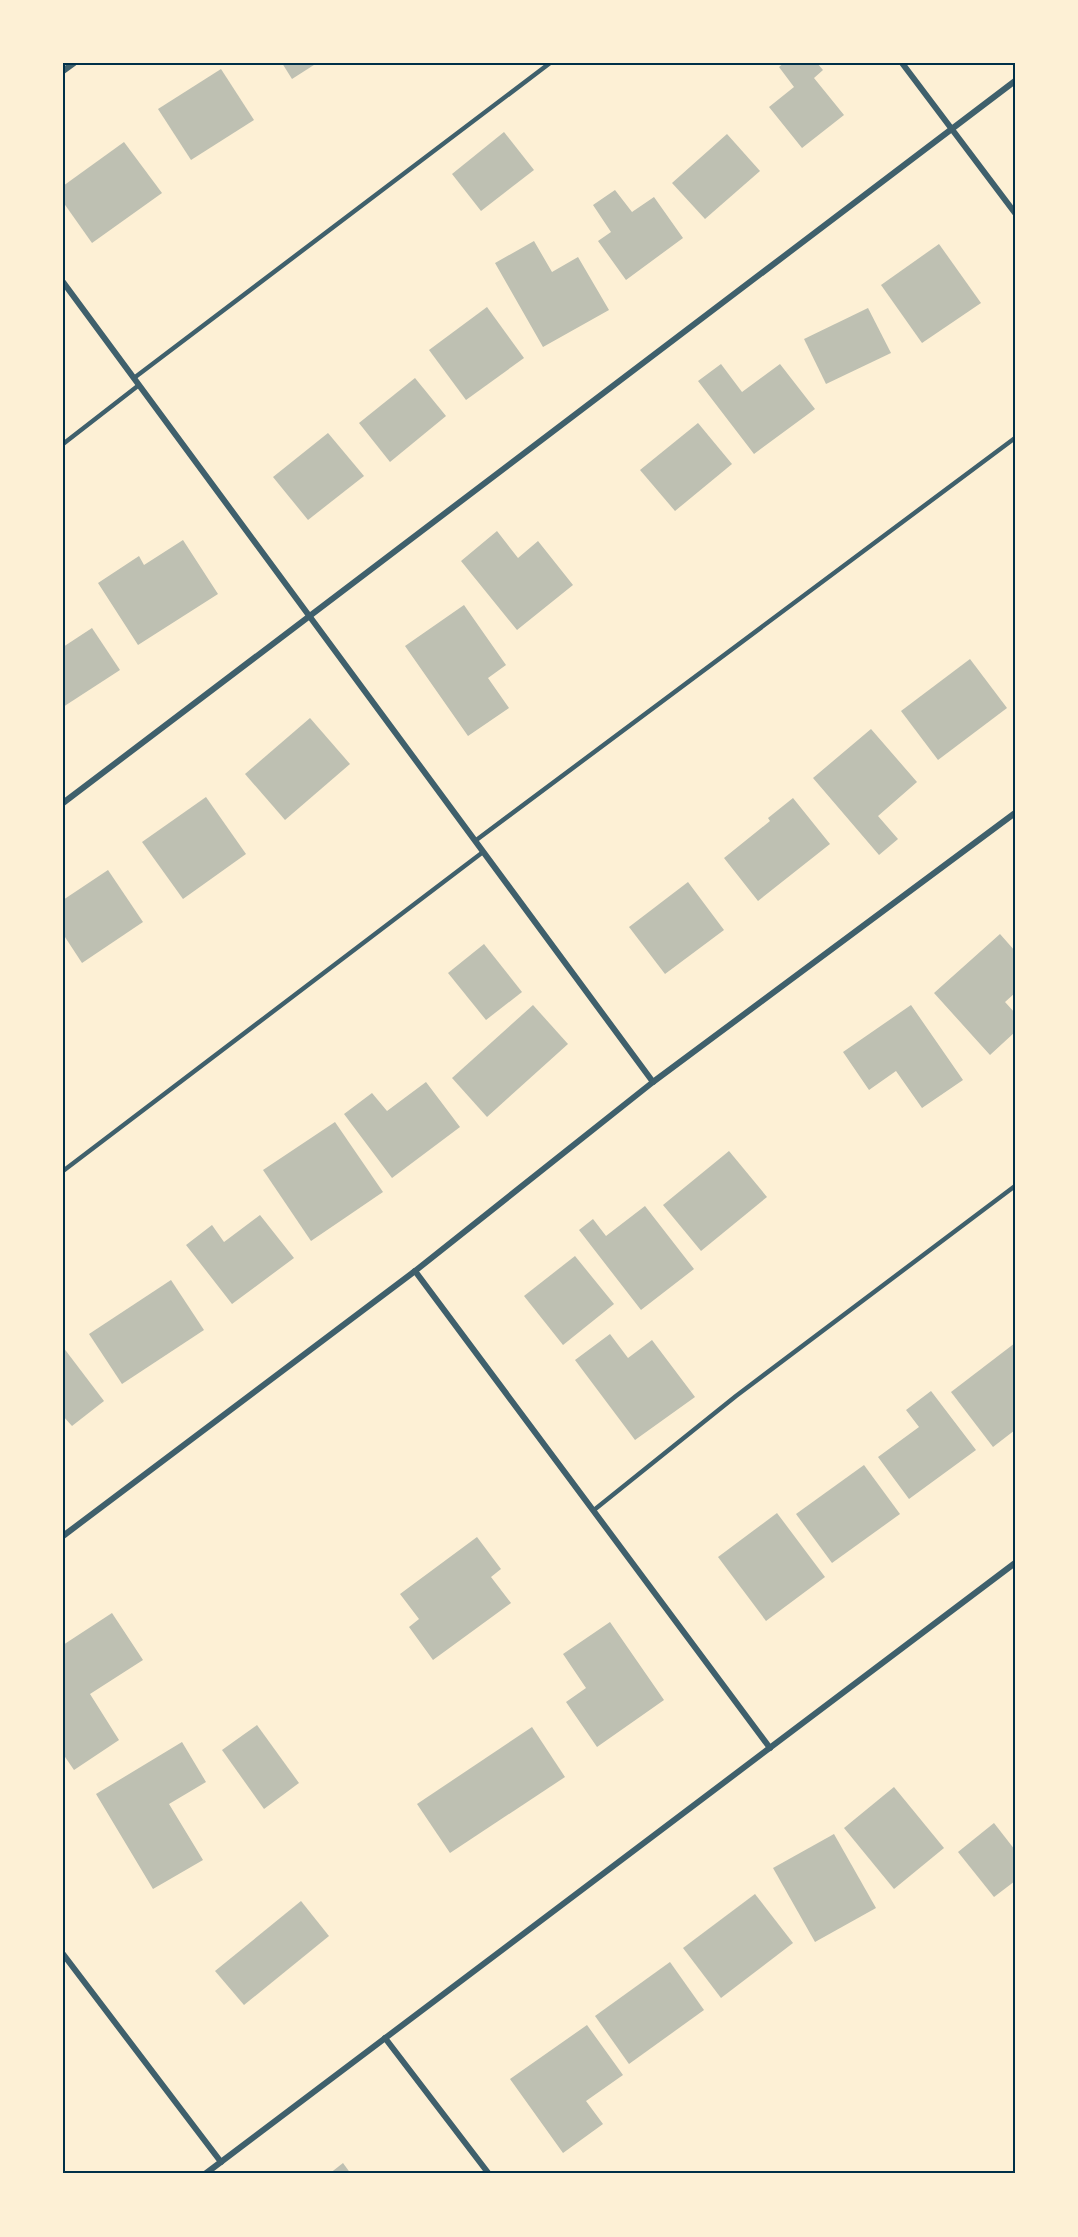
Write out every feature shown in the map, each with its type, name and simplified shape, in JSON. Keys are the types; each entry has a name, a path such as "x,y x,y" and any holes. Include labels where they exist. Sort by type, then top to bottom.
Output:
{"street":[{"path":"63,71 74,63"},
{"path":"902,63 1015,213"},
{"path":"63,804 1015,81"},
{"path":"63,282 653,1082"},
{"path":"63,1536 415,1271 653,1082 1015,813"},
{"path":"415,1271 770,1748"},
{"path":"205,2174 1013,1565 1015,1573"},
{"path":"63,1954 221,2162"},
{"path":"385,2038 489,2174"}],"lane":[{"path":"134,378 550,63"},
{"path":"63,444 139,386"},
{"path":"475,841 1015,438"},
{"path":"63,1171 483,852"},
{"path":"594,1510 736,1396 1015,1186"}],"building":[{"path":"282,63 317,63 292,79"},
{"path":"784,63 817,63 823,70 814,78 844,115 802,148 769,107 794,87 779,67"},
{"path":"221,69 254,120 191,160 158,109"},
{"path":"504,132 534,170 481,211 452,174"},
{"path":"727,134 760,171 705,219 672,183"},
{"path":"124,142 162,193 92,243 63,202 63,186"},
{"path":"615,190 632,212 654,197 683,238 626,280 598,241 611,232 593,205"},
{"path":"534,241 552,272 578,257 609,310 543,347 495,263"},
{"path":"939,244 981,303 922,343 881,285"},
{"path":"487,307 524,358 466,400 429,350"},
{"path":"868,308 891,353 826,384 804,339"},
{"path":"721,364 742,392 780,364 815,409 754,454 698,381"},
{"path":"415,378 446,416 390,462 359,423"},
{"path":"698,423 732,464 675,511 640,470"},
{"path":"328,433 364,476 308,520 273,477"},
{"path":"497,531 518,558 538,541 573,585 517,630 461,561"},
{"path":"183,540 218,594 138,645 98,583 139,556 144,565"},
{"path":"464,605 506,665 488,678 509,708 468,736 405,646"},
{"path":"92,628 120,670 63,707 63,647"},
{"path":"970,659 1007,708 938,760 901,711"},
{"path":"310,718 350,764 285,820 245,774"},
{"path":"871,729 917,782 878,816 898,839 879,855 813,778"},
{"path":"206,797 246,854 183,899 142,842"},
{"path":"793,798 830,844 758,901 724,858 770,821 768,818"},
{"path":"108,870 143,922 82,963 63,934 63,900"},
{"path":"688,882 724,930 665,974 629,927"},
{"path":"1000,934 1015,951 1015,993 1005,1002 1015,1013 1015,1032 990,1055 934,993"},
{"path":"484,944 522,992 486,1020 448,973"},
{"path":"533,1005 568,1044 487,1117 452,1078"},
{"path":"911,1005 963,1080 922,1108 896,1071 869,1090 843,1052"},
{"path":"426,1082 460,1127 392,1178 344,1114 372,1093 387,1111"},
{"path":"335,1122 383,1192 311,1241 263,1170"},
{"path":"729,1151 767,1197 701,1251 663,1205"},
{"path":"645,1206 694,1269 641,1310 579,1230 593,1219 606,1236"},
{"path":"260,1215 294,1258 232,1304 186,1245 212,1225 224,1242"},
{"path":"575,1256 614,1304 563,1345 524,1296"},
{"path":"171,1280 204,1330 122,1384 89,1334"},
{"path":"610,1334 628,1358 652,1340 695,1397 635,1440 575,1360"},
{"path":"1015,1343 1015,1430 993,1447 951,1392"},
{"path":"63,1347 104,1401 72,1426 63,1416"},
{"path":"931,1391 976,1450 909,1499 878,1457 919,1427 906,1410"},
{"path":"864,1465 900,1514 832,1563 796,1514"},
{"path":"777,1513 825,1577 766,1621 718,1557"},
{"path":"477,1537 501,1569 491,1577 511,1603 433,1660 409,1627 419,1619 400,1594"},
{"path":"112,1613 143,1660 90,1694 119,1740 74,1770 63,1754 63,1645"},
{"path":"610,1622 664,1700 597,1747 566,1702 586,1688 563,1654"},
{"path":"257,1725 299,1783 264,1809 222,1750"},
{"path":"532,1727 565,1777 450,1853 417,1804"},
{"path":"182,1742 206,1782 169,1804 203,1860 153,1889 96,1794"},
{"path":"894,1787 944,1848 894,1889 844,1828"},
{"path":"994,1823 1015,1850 1015,1881 994,1897 958,1852"},
{"path":"834,1834 876,1908 815,1942 773,1868"},
{"path":"755,1894 793,1943 721,1998 683,1948"},
{"path":"301,1901 329,1936 244,2005 215,1971"},
{"path":"670,1962 704,2010 629,2064 595,2016"},
{"path":"587,2025 623,2075 586,2101 603,2124 563,2153 510,2079"},
{"path":"343,2163 351,2174 329,2174"}]}
